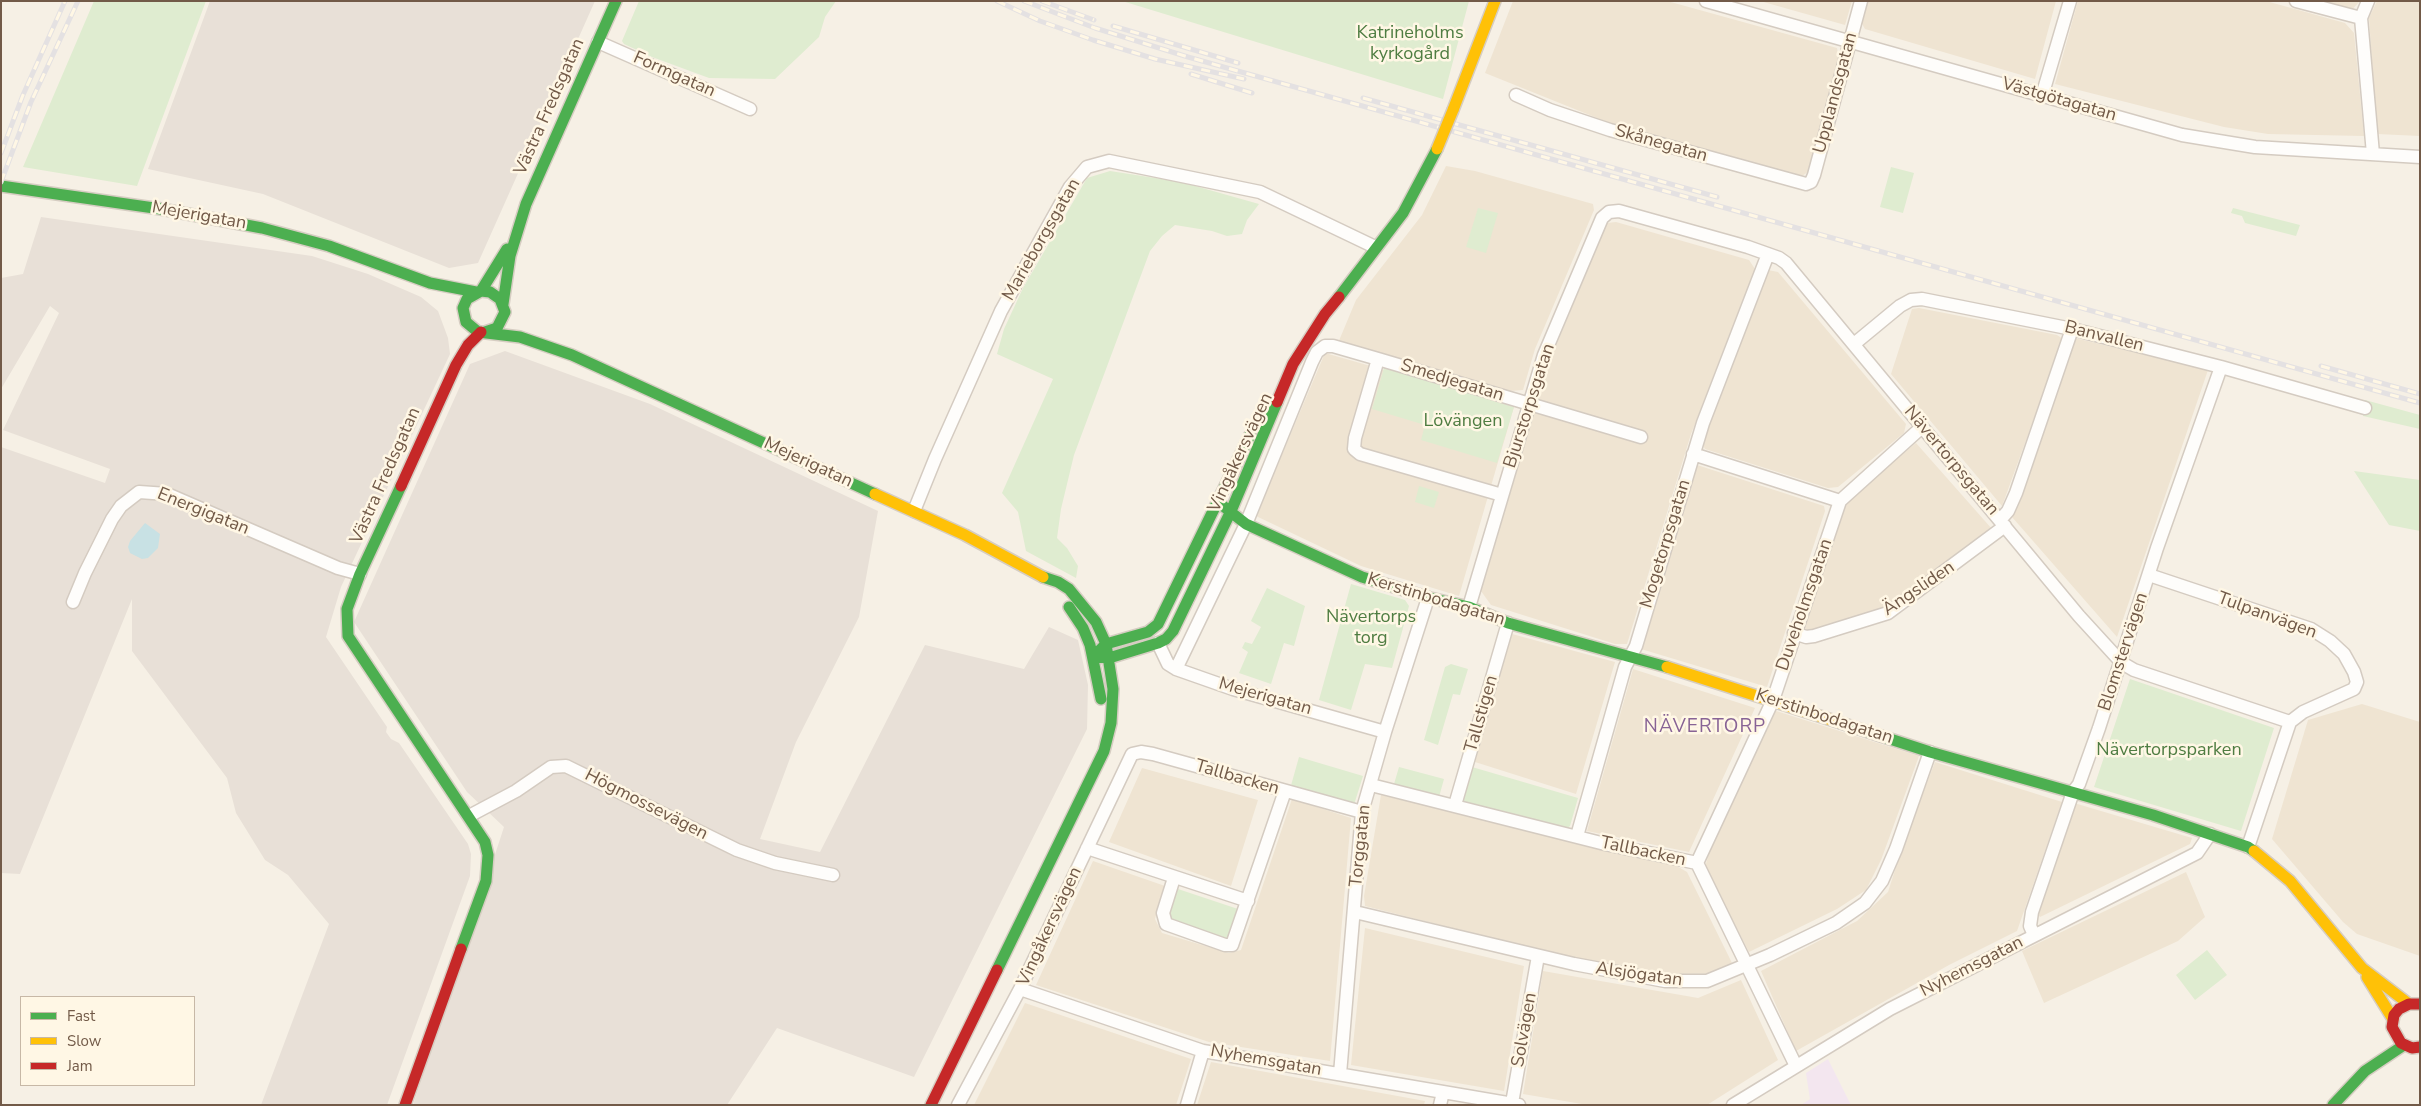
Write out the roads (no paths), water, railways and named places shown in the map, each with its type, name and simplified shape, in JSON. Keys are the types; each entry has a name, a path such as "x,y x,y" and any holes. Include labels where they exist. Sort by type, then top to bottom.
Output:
{"main road":[{"name":"Västra Fredsgatan","path":"503,305 510,256 518,229 544,162 616,1"},
{"name":"Vingåkersvägen","path":"1152,630 1169,606 1274,380 1297,339 1345,278 1375,247 1403,213 1436,149 1453,110 1491,1"},
{"name":"Vingåkersvägen","path":"1484,25 1495,1"},
{"name":"Mejerigatan","path":"6,186 161,209 262,228 329,246 390,270 452,289 478,292"},
{"name":"Västra Fredsgatan","path":"478,292 494,273 518,229"},
{"name":"Vingåkersvägen","path":"1094,768 1101,707 1093,656 1109,658 1158,643 1166,639 1173,631 1231,511 1293,364 1306,341 1367,263 1375,247"},
{"name":"Mejerigatan","path":"390,270 446,302 465,319"},
{"path":"503,305 502,321 496,328 482,332 470,327 465,319 463,305 478,292 495,295 514,317"},
{"name":"Västra Fredsgatan","path":"456,365 465,319"},
{"name":"Mejerigatan","path":"524,325 572,354 965,534 1041,577 1058,582 1080,600 1096,622 1106,644"},
{"name":"Västra Fredsgatan","path":"360,574 456,365 482,332"},
{"name":"Mejerigatan","path":"482,332 520,337 572,354"},
{"path":"1218,502 1231,511"},
{"name":"Vingåkersvägen","path":"1231,511 1246,524"},
{"name":"Kerstinbodagatan","path":"1246,524 1346,571 1428,598 1469,607 1508,623 1630,656 1773,700 1930,752 2073,792 2210,834 2248,848 2290,881 2362,968 2392,1023 2397,1040 2415,1048"},
{"path":"360,574 347,609 348,636 364,664 469,816 486,848 488,867 486,881 405,1105"},
{"name":"Mejerigatan","path":"1041,577 1075,615 1086,635 1093,656"},
{"path":"1093,656 1106,644 1152,630 1158,643"},
{"name":"Vingåkersvägen","path":"930,1105 1104,751 1111,723 1113,688 1106,644"},
{"name":"Kerstinbodagatan","path":"2362,968 2414,1004"},
{"path":"2333,1105 2365,1071 2399,1009 2414,1004"},
{"path":"2365,1071 2415,1048"}],"street":[{"name":"Västgötagatan","path":"1706,1 2205,140 2288,150 2420,156"},
{"name":"Upplandsgatan","path":"1808,183 1814,175 1851,41 1860,1"},
{"path":"2042,96 2070,1"},
{"path":"2296,1 2361,18"},
{"path":"2368,1 2361,18 2373,154"},
{"name":"Formgatan","path":"598,42 750,108"},
{"name":"Skånegatan","path":"1516,95 1550,110 1634,137 1808,183"},
{"name":"Marieborgsgatan","path":"914,512 924,485 1001,311 1070,187 1088,167 1108,160 1260,192 1350,233 1375,247"},
{"name":"Nävertorpsgatan","path":"1609,212 1619,211 1768,254 1786,263 2079,616 2122,662 2134,670 2290,722"},
{"name":"Bjurstorpsgatan","path":"1469,607 1544,355 1602,218 1609,212"},
{"name":"Mogetorpsgatan","path":"1577,836 1625,667 1636,646 1693,454 1768,254"},
{"name":"Banvallen","path":"1854,344 1900,306 1911,300 1922,299 2072,329 2221,366 2365,408"},
{"name":"Ängsliden","path":"1794,634 1806,637 1814,636 1888,613 2003,523 2016,493 2072,329"},
{"name":"Vingåkersvägen","path":"1176,669 1246,524 1317,352 1324,346 1333,346 1378,358"},
{"path":"1378,358 1355,438 1354,448 1360,454 1502,495"},
{"name":"Smedjegatan","path":"1378,358 1530,402 1641,437"},
{"name":"Blomstervägen","path":"2034,935 2030,918 2073,792 2079,784 2122,662 2149,575 2221,366"},
{"name":"Duveholmsgatan","path":"1697,863 1773,700 1840,501 1922,427"},
{"path":"1693,454 1840,501"},
{"name":"Energigatan","path":"73,602 112,519 120,506 139,492 166,494 338,568 360,574"},
{"name":"Tulpanvägen","path":"2149,575 2311,629 2330,641 2344,654 2357,682 2354,689 2304,712 2290,722"},
{"name":"Torggatan","path":"1340,1074 1362,812 1385,732 1428,598"},
{"name":"Tallstigen","path":"1455,805 1508,623"},
{"path":"1158,643 1168,664 1176,669"},
{"name":"Mejerigatan","path":"1176,669 1233,689 1385,732"},
{"path":"2248,848 2290,722"},
{"name":"Vingåkersvägen","path":"958,1105 1020,989 1127,762 1132,754 1141,752"},
{"name":"Tallbacken","path":"1141,752 1362,812"},
{"name":"Alsjögatan","path":"1355,912 1538,956 1637,976 1681,982 1707,981 1746,966 1853,913 1874,893 1882,881 1896,849 1930,752"},
{"name":"Högmossevägen","path":"469,816 516,791 551,767 566,766 737,850 774,863 833,875"},
{"name":"Tallbacken","path":"1371,785 1577,836 1697,863 1796,1066"},
{"path":"1174,878 1163,913 1166,924 1210,940 1232,945 1285,791"},
{"name":"Nyhemsgatan","path":"1733,1105 1890,1009 2197,854 2210,834"},
{"path":"1087,848 1248,901"},
{"name":"Solvägen","path":"1516,1104 1538,956"},
{"name":"Nyhemsgatan","path":"1020,989 1203,1051 1340,1074 1441,1098 1516,1104"},
{"path":"1188,1105 1203,1051"}],"water":[{"path":"145,523 160,534 158,548 148,558 142,559 130,553 128,547 130,541"}],"railway":[{"path":"1,153 23,95 65,1"},
{"path":"1,182 31,102 78,1"},
{"path":"997,1 1040,21 1093,40 1155,59 1244,79"},
{"path":"1024,1 1095,28 1188,57 2420,403"},
{"path":"1042,1 1094,20"},
{"path":"1113,26 1238,63"},
{"path":"1191,74 1252,93"},
{"path":"1363,98 1717,197"},
{"path":"2321,366 2420,394"}],"district":[{"name":"NÄVERTORP","path":"1705,727"}],"park label":[{"name":"Katrineholms kyrkogård","path":"1410,44"},
{"name":"Lövängen","path":"1463,422"},
{"name":"Nävertorps torg","path":"1371,628"},
{"name":"Nävertorpsparken","path":"2169,751"}]}
